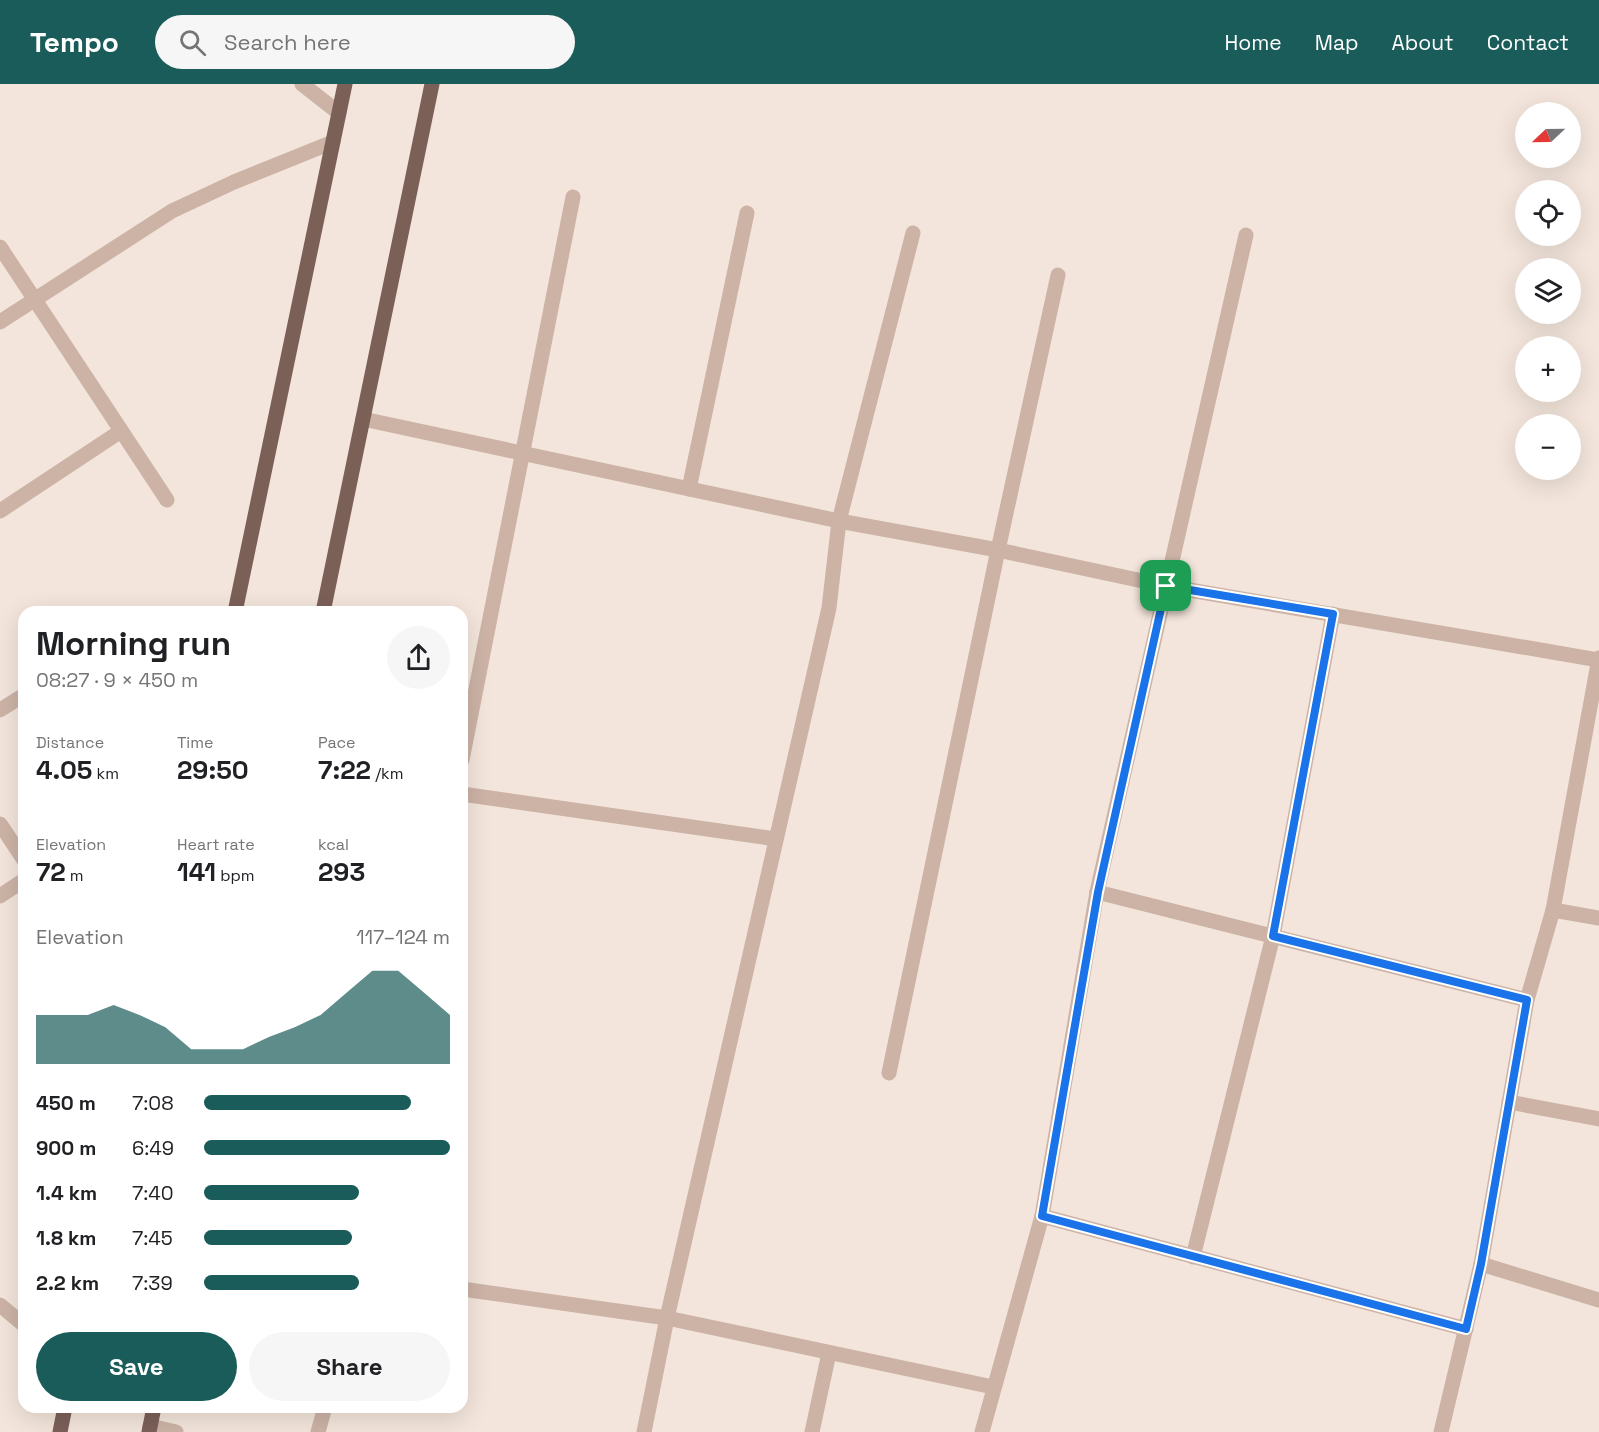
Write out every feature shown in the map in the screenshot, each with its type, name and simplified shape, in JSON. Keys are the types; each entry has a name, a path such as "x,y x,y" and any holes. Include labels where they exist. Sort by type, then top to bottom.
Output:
{"main road":[{"path":"236,606 345,84"},
{"path":"324,606 432,84"},
{"path":"60,1432 64,1413"},
{"path":"149,1429 153,1413"}],"street":[{"path":"302,84 339,113"},
{"path":"0,322 172,211 234,182 333,142"},
{"path":"468,730 573,197"},
{"path":"689,489 747,213"},
{"path":"644,1432 667,1318 829,608 838,521 913,233"},
{"path":"982,1432 1042,1216 1098,892 1246,235"},
{"path":"0,247 167,500"},
{"path":"889,1073 1058,275"},
{"path":"363,419 838,521 998,550 1166,586 1599,660 1553,910 1527,1000 1481,1264 1441,1432"},
{"path":"0,511 121,431"},
{"path":"1193,1257 1273,936 1333,614"},
{"path":"0,710 18,699"},
{"path":"468,795 776,839"},
{"path":"0,824 18,851"},
{"path":"0,896 18,884"},
{"path":"1098,892 1527,1000"},
{"path":"1553,910 1599,918"},
{"path":"1509,1102 1599,1119"},
{"path":"1042,1216 1466,1329"},
{"path":"1481,1264 1599,1300"},
{"path":"468,1290 667,1318 993,1387"},
{"path":"0,1305 18,1320"},
{"path":"812,1432 829,1353"},
{"path":"318,1432 323,1413"},
{"path":"149,1429 176,1432"}],"route":[{"path":"1166,586 1333,614 1273,936 1527,1000 1481,1264 1466,1329 1042,1216 1098,892 1166,586"}]}
